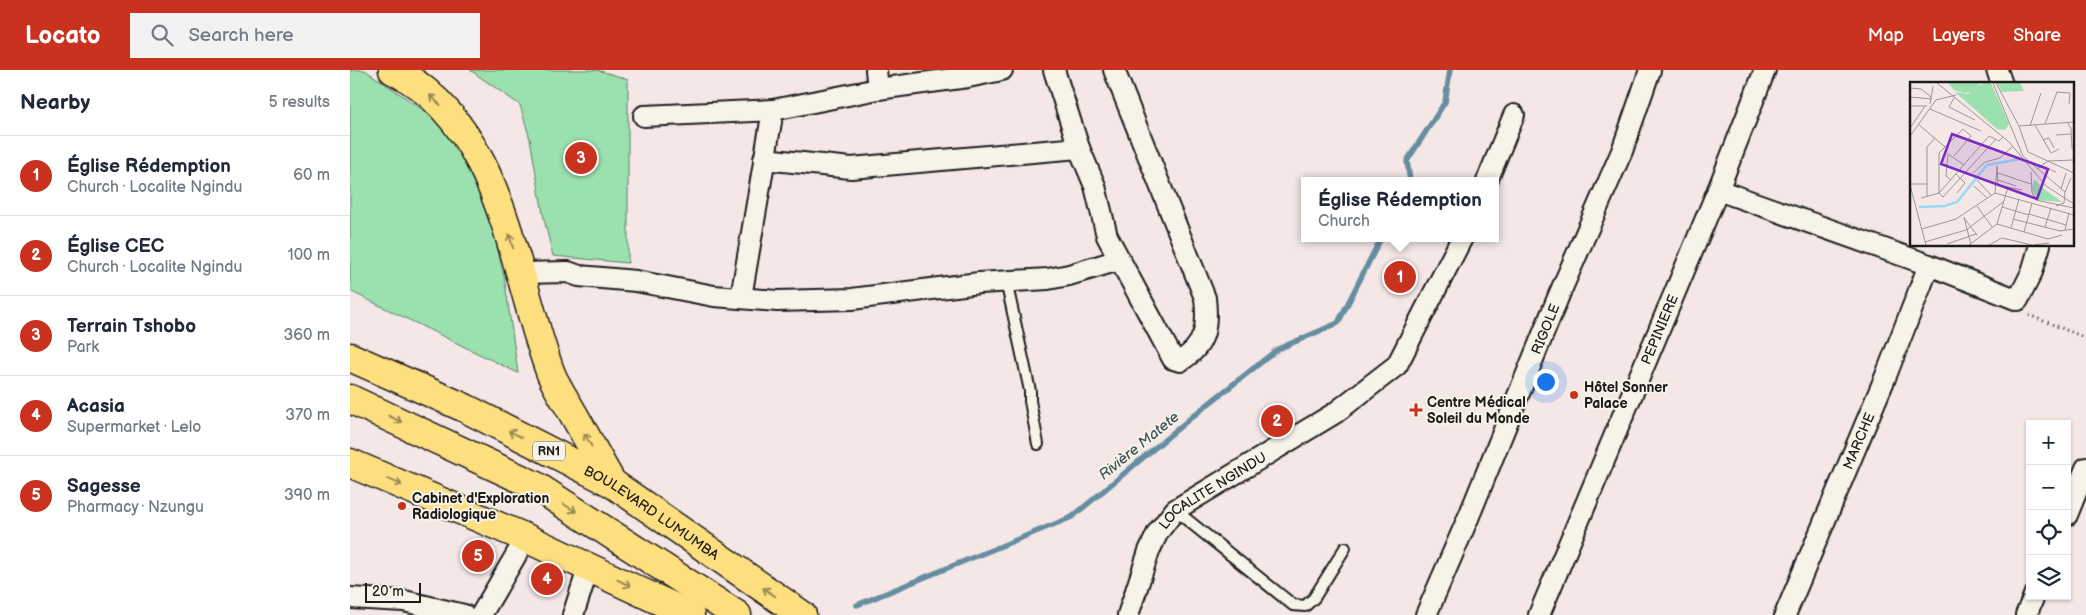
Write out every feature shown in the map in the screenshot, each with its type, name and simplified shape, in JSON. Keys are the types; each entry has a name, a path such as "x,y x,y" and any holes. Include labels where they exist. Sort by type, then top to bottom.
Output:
{"highway":[{"path":"393,70 423,89 451,115 472,144 506,225 551,375 612,483"},
{"name":"BOULEVARD LUMUMBA","path":"350,357 465,408 612,483 802,615"},
{"path":"350,399 536,486 737,615"},
{"path":"350,464 526,538 690,615"}],"street":[{"path":"644,116 773,110 877,80 968,77 1002,70"},
{"path":"1054,70 1079,148 1095,186 1107,236 1118,260 1173,359 1180,361 1194,353 1203,336 1207,318 1206,298 1114,70"},
{"name":"RIGOLE","path":"1426,615 1469,516 1559,295 1622,150 1650,70"},
{"name":"PEPINIERE","path":"1539,615 1718,190 1765,70"},
{"path":"1997,70 2001,82"},
{"path":"741,297 773,110"},
{"path":"1489,177 1514,115"},
{"path":"764,159 851,168 1079,148"},
{"path":"1718,190 1929,265 2018,300 2032,272 2040,246"},
{"name":"LOCALITE NGINDU","path":"1128,615 1149,551 1158,532 1175,510 1335,413 1397,365 1460,242"},
{"path":"520,273 568,272 579,276 636,281 714,296 777,301 852,299 999,281 1048,279 1069,275 1118,260"},
{"name":"MARCHE","path":"1785,615 1885,378 1929,265"},
{"path":"2069,510 2086,468"},
{"path":"481,615 526,538"},
{"path":"573,615 589,566"},
{"path":"350,598 404,602 464,615"},
{"path":"2026,615 2032,600"}],"lane":[{"path":"999,281 1008,290 1030,392 1038,444"},
{"path":"1175,510 1293,605 1305,606 1314,598 1345,548"}],"path":[{"path":"2018,300 2030,316 2086,338"}],"green space":[{"path":"350,70 365,70 445,125 486,201 504,276 518,373 350,291"},
{"path":"470,70 597,70 628,79 628,263 553,256 544,219 530,139 520,105"}],"waterway":[{"name":"Rivière Matete","path":"1409,177 1407,161 1445,102 1450,70"},
{"name":"Rivière Matete","path":"857,605 1072,517 1193,416 1278,349 1338,323 1379,242"}],"place":[{"name":"Terrain Tshobo","path":"581,158"},
{"name":"Église Rédemption","path":"1400,277"},
{"name":"Hôtel Sonner Palace","path":"1574,395"},
{"name":"Centre Médical Soleil du Monde","path":"1416,410"},
{"name":"Église CEC","path":"1277,421"},
{"name":"Cabinet d'Exploration Radiologique","path":"402,506"},
{"name":"Sagesse","path":"478,556"},
{"name":"Acasia","path":"547,579"}]}
